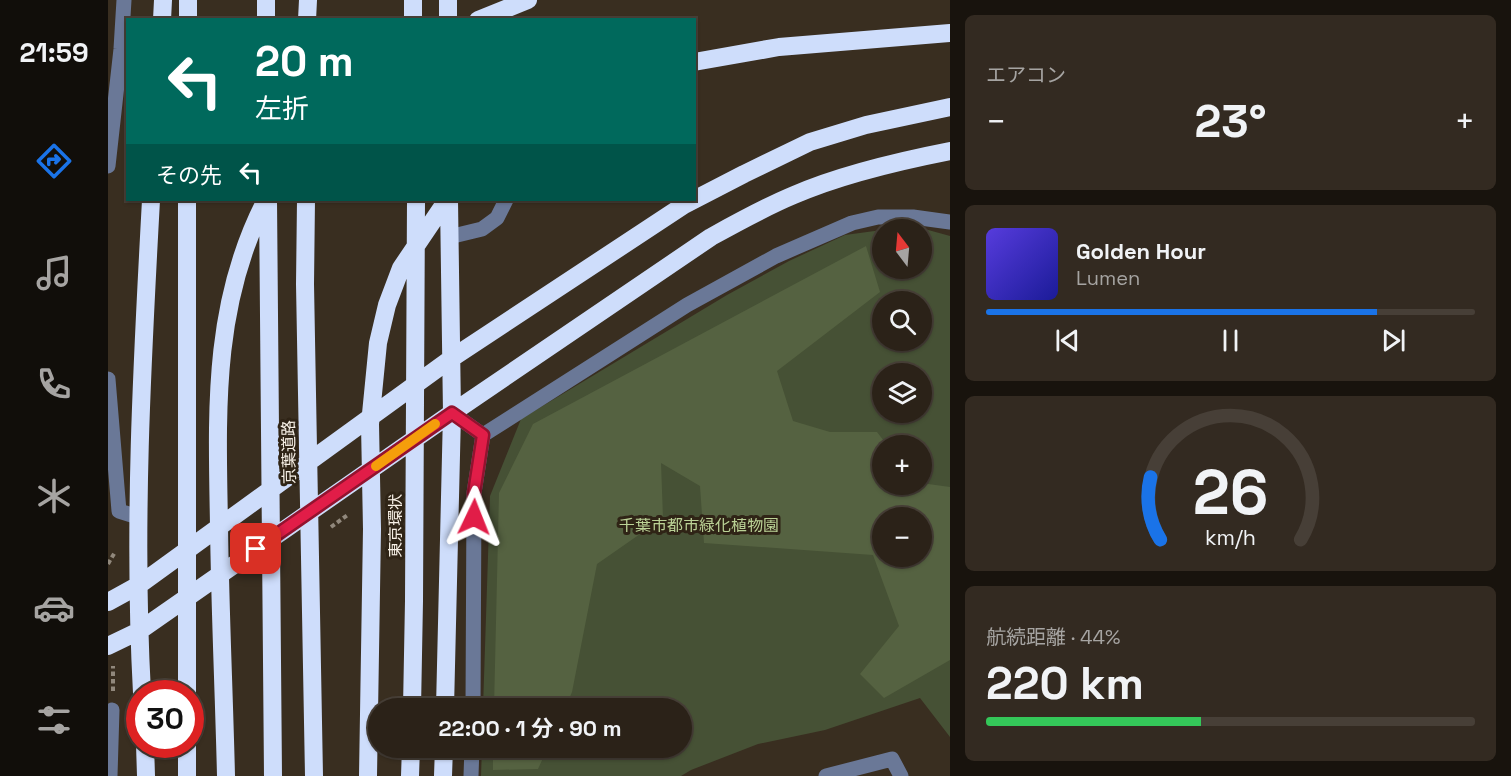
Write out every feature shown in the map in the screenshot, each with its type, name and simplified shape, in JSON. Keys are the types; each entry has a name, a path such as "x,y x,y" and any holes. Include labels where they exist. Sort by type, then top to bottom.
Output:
{"highway":[{"path":"162,18 163,0"},
{"path":"188,0 188,18"},
{"path":"266,0 266,18"},
{"path":"307,18 308,0"},
{"path":"412,0 413,18"},
{"path":"448,0 448,18"},
{"path":"483,18 528,0"},
{"path":"696,62 779,47 950,33"},
{"path":"696,199 810,142 866,125 950,106"},
{"path":"108,646 139,631 452,413 711,237 754,213 796,194 908,159 950,152"},
{"path":"141,680 138,517 142,363 151,201"},
{"path":"187,201 187,680"},
{"path":"226,776 217,432 219,375 222,341 235,281 254,224 266,201"},
{"name":"京葉道路","path":"267,201 273,776"},
{"name":"京葉道路","path":"306,201 305,284 314,776"},
{"name":"東京環状","path":"412,698 416,201"},
{"path":"368,776 372,541 370,424 378,343 387,305 401,268 447,201"},
{"path":"445,698 452,413 448,201"},
{"path":"108,602 139,585 452,358 692,201"},
{"path":"145,758 146,776"},
{"path":"187,758 187,776"},
{"path":"410,776 411,758"},
{"path":"443,776 444,758"}],"street":[{"path":"108,166 124,0"},
{"path":"506,0 506,18"},
{"path":"449,237 482,228 497,218 506,201"},
{"path":"473,698 474,493 483,435 687,305 776,256 852,223 878,217 913,217 950,222"},
{"path":"108,379 119,511 138,517"},
{"path":"452,413 483,435"},
{"path":"110,776 112,710"},
{"path":"471,776 472,758"},
{"path":"826,776 892,759 901,776"}],"path":[{"path":"108,564 115,550"},
{"path":"112,710 113,664"}],"green space":[{"name":"千葉市都市緑化植物園","path":"872,231 872,279 932,279 932,231 950,236 950,737 920,698 825,730 758,744 681,776 481,776 482,758 692,758 692,698 483,698 490,496 521,419 727,295 789,261 845,235"},
{"path":"866,246 872,266 872,279 876,279 880,291 872,291 872,298 777,371 793,421 830,432 877,432 879,435 872,435 872,495 932,495 932,485 950,487 950,660 884,698 860,674 899,626 877,567 932,567 932,507 872,507 872,555 704,543 700,486 661,463 663,518 597,564 569,698 494,698 499,493 533,424"},
{"path":"493,758 543,758 538,769 493,770"}],"slow traffic":[{"path":"376,466 435,424"}],"route":[{"path":"256,549 452,413 483,435 474,493 474,517"}]}
